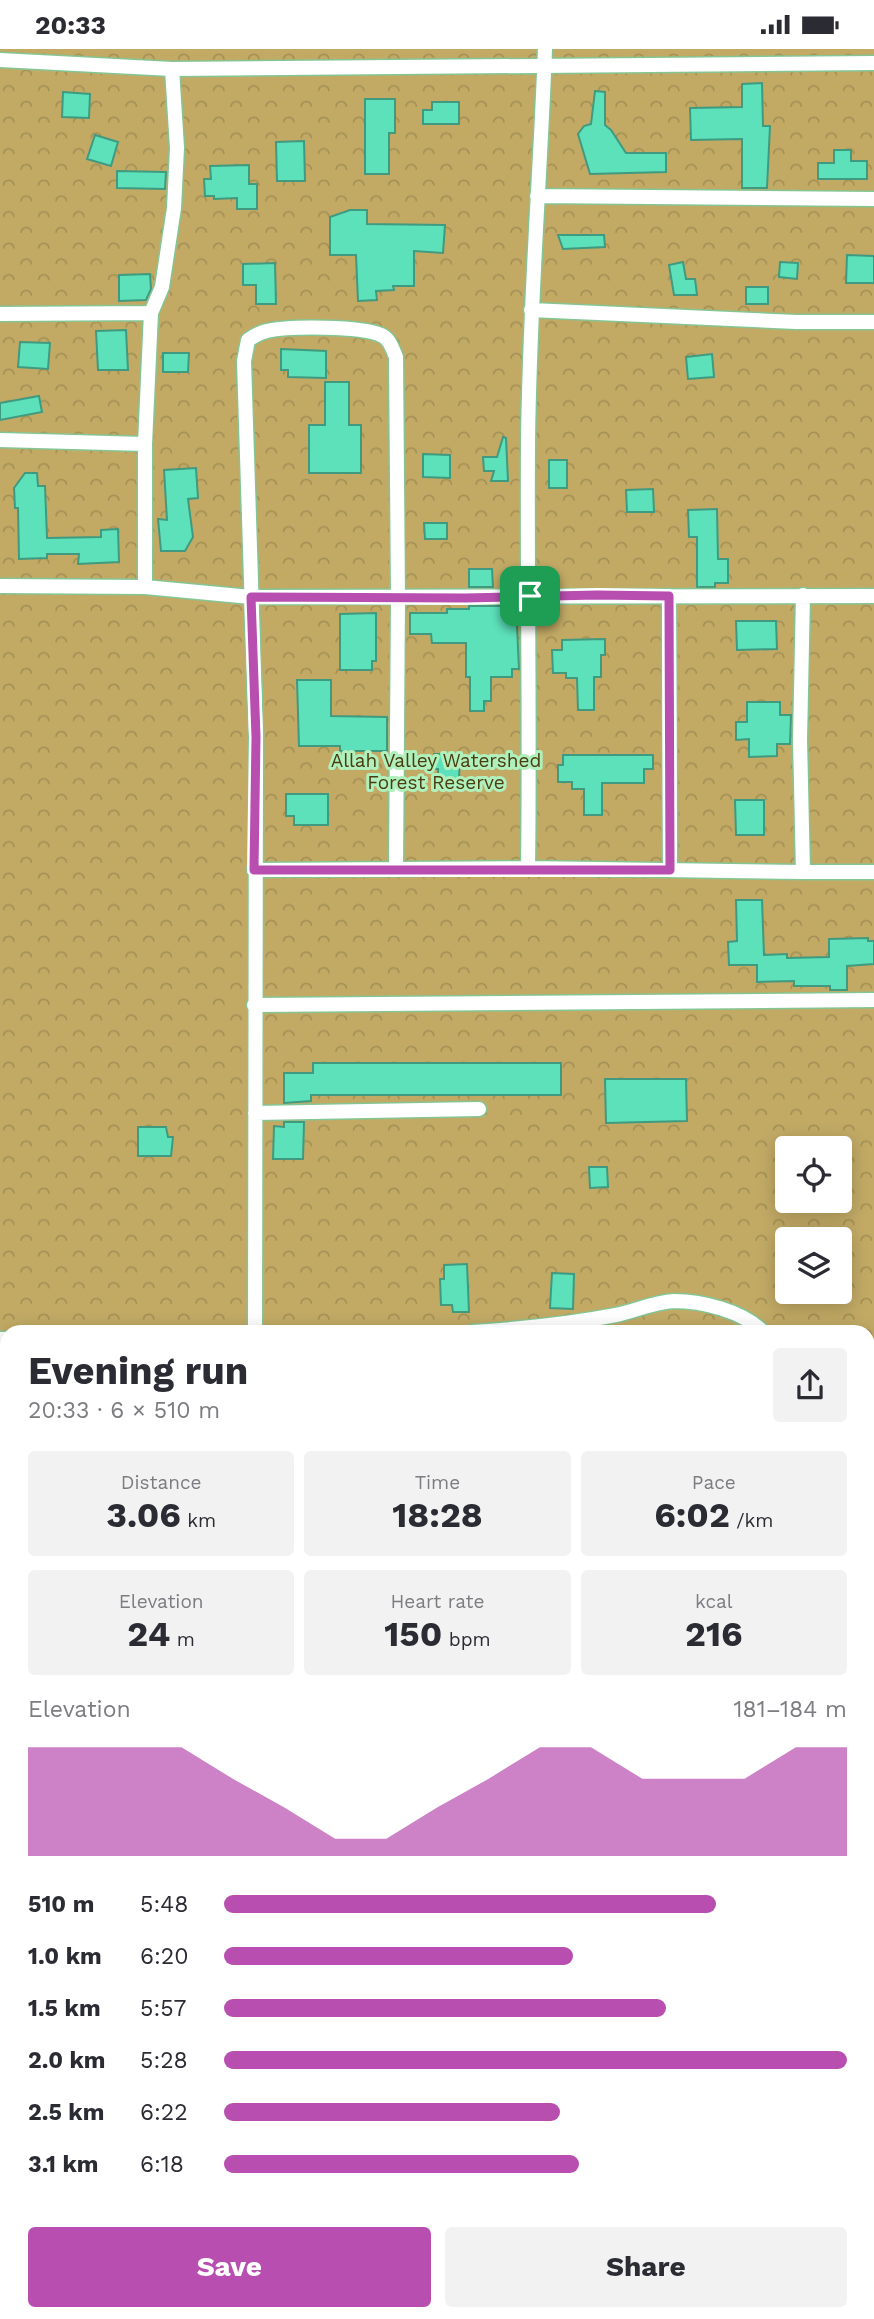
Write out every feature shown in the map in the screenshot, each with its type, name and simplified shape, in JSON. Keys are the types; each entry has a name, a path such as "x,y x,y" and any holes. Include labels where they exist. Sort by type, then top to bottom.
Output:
{"street":[{"path":"527,868 530,741 528,445 531,310 545,57"},
{"path":"0,60 172,69 545,57 874,63"},
{"path":"145,587 145,444 151,313 162,287 174,208 177,148 172,69"},
{"path":"537,196 874,199"},
{"path":"531,310 796,322 874,322"},
{"path":"0,314 151,313"},
{"path":"255,1325 256,737 245,349 248,341 267,331 329,328 380,334 388,340 396,357 396,868"},
{"path":"0,440 145,444"},
{"path":"0,586 145,587 251,597 874,596"},
{"path":"803,595 800,740 803,872"},
{"path":"669,596 670,870"},
{"path":"254,870 527,868 874,872"},
{"path":"254,1005 874,1000"},
{"path":"255,1113 479,1109"},
{"path":"550,1325 618,1315 669,1301 683,1301 731,1313 757,1325"}],"green space":[{"name":"Allah Valley Watershed Forest Reserve","path":"0,49 874,49 874,1325 0,1325"}],"building":[{"path":"762,83 763,126 770,126 767,188 742,188 742,139 691,140 690,108 742,107 742,84"},
{"path":"595,91 605,92 605,125 626,153 666,153 666,172 590,174 578,134 584,126 591,124"},
{"path":"63,92 90,94 89,118 62,117"},
{"path":"365,99 395,99 395,133 389,133 389,174 365,174"},
{"path":"432,102 459,102 459,124 423,124 423,110 432,110"},
{"path":"95,135 118,142 111,166 87,159"},
{"path":"304,141 305,181 277,181 276,142"},
{"path":"834,150 851,150 851,161 867,161 867,179 818,179 818,163 834,163"},
{"path":"249,165 249,184 257,184 257,209 237,209 237,198 214,199 214,196 205,196 204,179 211,179 210,166"},
{"path":"117,171 166,172 165,189 117,188"},
{"path":"350,210 367,210 367,224 445,225 443,253 414,251 414,286 393,286 394,290 376,291 377,300 358,301 356,255 330,255 330,217"},
{"path":"558,235 604,235 605,247 563,249"},
{"path":"847,255 874,256 874,283 846,283"},
{"path":"683,262 686,279 695,279 697,295 674,295 669,265"},
{"path":"780,262 798,263 797,279 779,277"},
{"path":"275,263 276,304 256,304 256,285 243,285 243,264"},
{"path":"150,274 151,289 146,300 119,301 119,275"},
{"path":"746,287 768,287 768,304 746,304"},
{"path":"126,330 128,370 98,370 96,331"},
{"path":"20,342 50,343 48,369 18,367"},
{"path":"281,349 326,351 326,378 288,377 288,370 281,370"},
{"path":"163,353 189,353 188,372 163,372"},
{"path":"712,354 714,377 688,379 686,357"},
{"path":"325,382 349,382 349,425 361,425 361,473 309,473 309,425 325,425"},
{"path":"39,396 42,412 0,420 0,403"},
{"path":"503,437 506,438 508,481 491,481 494,471 484,471 483,457 497,457"},
{"path":"423,454 450,455 450,478 423,477"},
{"path":"549,460 567,460 567,488 549,488"},
{"path":"196,468 198,498 188,499 193,537 185,551 161,551 158,519 167,520 164,470"},
{"path":"25,473 37,473 38,486 45,486 47,538 101,537 101,530 118,529 119,562 78,564 79,554 47,554 47,558 19,559 18,508 15,508 14,488"},
{"path":"653,489 654,512 627,512 626,490"},
{"path":"717,509 718,559 728,559 728,583 715,583 715,587 697,587 697,537 689,537 688,510"},
{"path":"424,523 447,523 447,539 425,539"},
{"path":"469,569 492,569 493,587 469,587"},
{"path":"469,606 516,606 519,669 512,669 512,677 491,677 491,701 484,701 484,711 470,711 466,643 432,643 431,634 410,634 410,613 447,613 447,609 469,609"},
{"path":"376,613 376,661 372,661 372,670 340,670 340,614"},
{"path":"736,621 776,621 777,649 737,650"},
{"path":"605,639 605,655 601,655 601,677 594,677 594,710 578,710 577,678 566,678 566,673 553,673 552,650 562,650 562,640"},
{"path":"297,680 331,680 331,716 387,717 387,751 340,751 340,746 299,746"},
{"path":"747,702 780,702 780,715 791,715 790,744 777,744 777,756 749,757 749,739 736,740 736,722 747,722"},
{"path":"434,754 460,754 459,780 438,780 438,769 434,769"},
{"path":"563,755 653,755 653,769 644,769 644,783 602,783 602,815 584,815 584,789 572,789 572,782 558,782 558,765 563,765"},
{"path":"286,794 328,794 328,825 294,825 294,816 286,816"},
{"path":"735,800 764,800 764,835 736,835"},
{"path":"736,900 762,900 764,955 787,954 787,958 829,957 829,939 868,938 868,941 874,941 874,964 847,966 847,990 830,990 830,986 794,986 794,981 757,982 757,965 729,965 728,942 737,941"},
{"path":"313,1063 561,1063 561,1095 311,1095 311,1101 284,1103 284,1073 313,1073"},
{"path":"605,1079 686,1079 687,1121 606,1123"},
{"path":"284,1122 304,1122 303,1159 273,1159 274,1126 284,1127"},
{"path":"138,1127 166,1127 168,1137 173,1137 171,1156 138,1156"},
{"path":"589,1167 607,1167 608,1187 590,1188"},
{"path":"467,1264 469,1312 453,1312 452,1305 441,1305 440,1279 444,1279 444,1265"},
{"path":"552,1273 574,1274 573,1309 550,1308"}],"route":[{"path":"530,596 669,596 670,870 254,870 256,737 251,597 530,596"}]}
